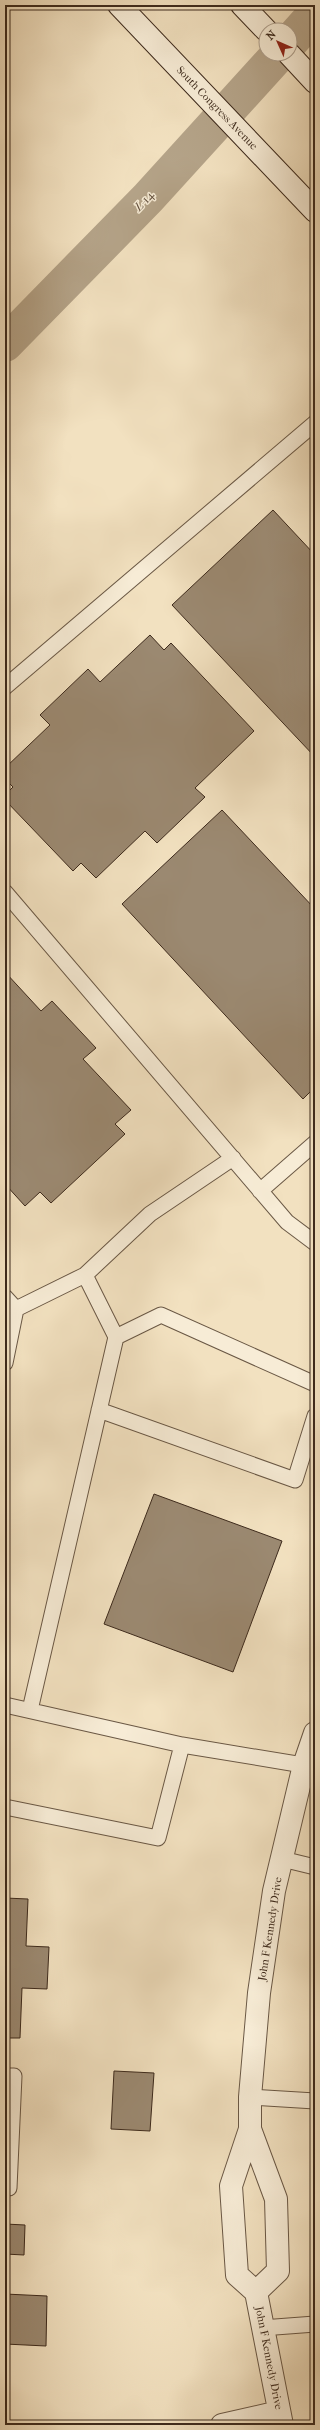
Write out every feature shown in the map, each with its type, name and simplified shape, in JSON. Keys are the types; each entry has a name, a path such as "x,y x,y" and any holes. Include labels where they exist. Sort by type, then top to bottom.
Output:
{"street":[{"name":"South Congress Avenue","path":"119,5 315,211"},
{"path":"242,5 258,22"},
{"path":"296,62 315,82"},
{"name":"John F Kennedy Drive","path":"281,2419 256,2292 237,2275 231,2186 250,2129 250,2097 259,1993 274,1891 310,1766 315,1733"},
{"name":"John F Kennedy Drive","path":"250,2129 276,2199 279,2254 278,2271 256,2292"},
{"path":"222,2425 281,2419"}],"lane":[{"path":"5,687 315,423"},
{"path":"5,892 287,1222 315,1243"},
{"path":"260,1191 315,1143"},
{"path":"10,1310 85,1276 150,1214 233,1158"},
{"path":"30,1710 116,1337 85,1276"},
{"path":"5,1297 10,1310 5,1363"},
{"path":"116,1337 161,1315 315,1384"},
{"path":"99,1410 295,1480 315,1416"},
{"path":"5,1705 182,1745 310,1766"},
{"path":"5,1807 158,1838 182,1745"},
{"path":"282,1859 315,1867"},
{"path":"5,2076 14,2076 9,2188 5,2188"},
{"path":"250,2097 315,2101"},
{"path":"262,2328 315,2324"}],"building":[{"path":"273,510 315,555 315,757 172,605"},
{"path":"150,635 164,650 171,643 254,731 195,788 205,797 157,843 145,831 96,878 81,863 73,871 5,800 5,795 13,787 5,779 5,768 50,725 40,715 88,669 100,682"},
{"path":"222,810 315,909 315,1087 303,1099 122,904"},
{"path":"5,972 41,1011 52,1001 96,1048 83,1059 131,1110 115,1124 125,1134 51,1203 40,1192 25,1206 5,1184"},
{"path":"154,1494 282,1541 233,1672 104,1624"},
{"path":"5,1898 28,1899 26,1946 49,1947 47,1989 22,1988 20,2038 5,2038"},
{"path":"114,2071 154,2073 150,2131 111,2129"},
{"path":"5,2224 25,2225 24,2255 5,2254"},
{"path":"5,2294 47,2296 46,2346 5,2344"}],"waterway":[{"name":"L-14","path":"298,33 315,14"},
{"name":"L-14","path":"5,344 148,198 272,62"}]}
